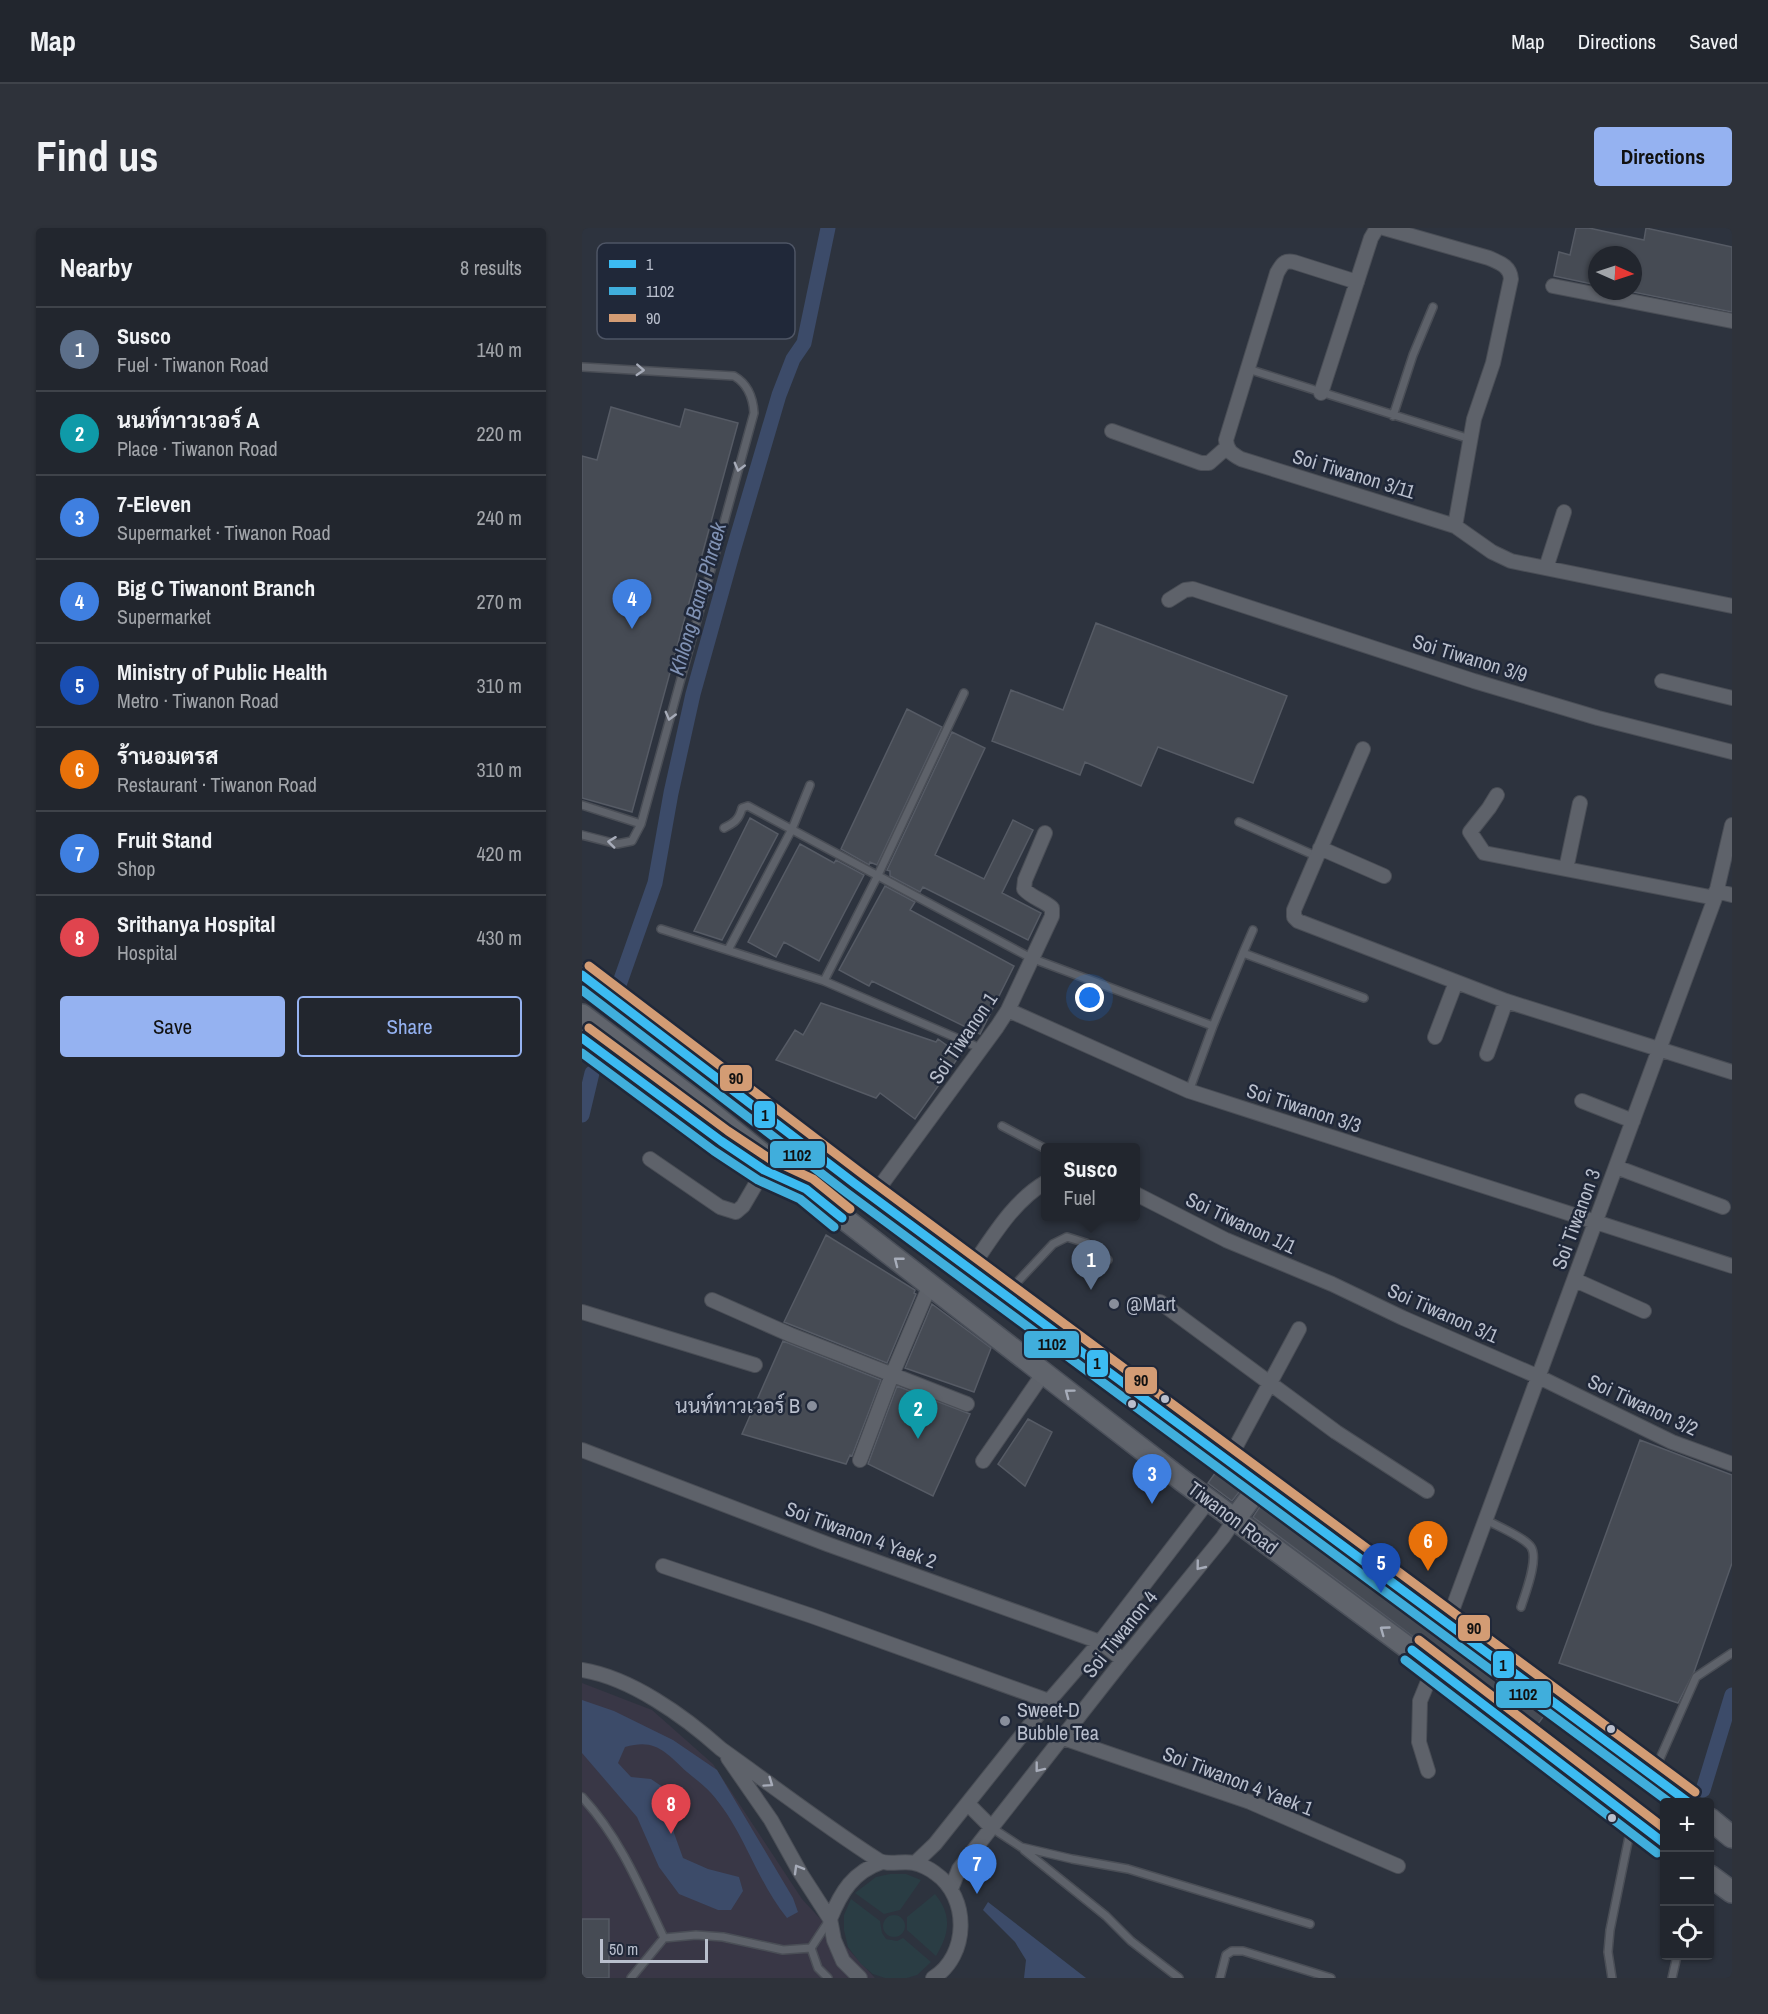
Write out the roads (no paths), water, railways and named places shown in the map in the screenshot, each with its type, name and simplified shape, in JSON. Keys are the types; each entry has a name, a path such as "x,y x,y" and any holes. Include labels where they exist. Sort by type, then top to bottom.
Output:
{"main road":[{"path":"582,975 854,1183 1682,1798"},
{"path":"582,993 729,1106 854,1183"},
{"name":"Tiwanon Road","path":"582,1015 702,1106 1043,1374 1660,1840"},
{"name":"Tiwanon Road","path":"582,1038 705,1130 764,1170 806,1189"},
{"path":"1235,1519 1260,1485"},
{"path":"1714,1822 1732,1836"},
{"path":"1714,1879 1732,1892"}],"street":[{"path":"1321,393 1371,238 1377,228"},
{"path":"1384,228 1489,258 1502,264 1510,274 1511,279 1493,363 1479,402 1470,439 1455,526"},
{"path":"1112,431 1201,463 1209,463 1226,448 1226,440 1282,263 1294,262 1357,282"},
{"path":"1553,286 1732,321"},
{"name":"Soi Tiwanon 3/11","path":"1226,448 1241,459 1455,526 1502,558 1732,606"},
{"path":"1546,568 1564,512"},
{"name":"Soi Tiwanon 3/9","path":"1169,600 1185,590 1199,591 1474,681 1598,718 1732,753"},
{"path":"1662,681 1732,698"},
{"path":"1363,749 1294,910 1294,917 1298,921 1506,1001 1732,1072"},
{"path":"1497,795 1492,805 1470,832 1484,853 1716,895 1732,895"},
{"path":"1566,869 1580,803"},
{"name":"Soi Tiwanon 3","path":"1447,1624 1716,895 1732,825"},
{"name":"Soi Tiwanon 1","path":"873,1196 950,1093 1008,1010 1052,916 1052,908 1031,896 1024,889 1024,880 1045,833"},
{"path":"1318,852 1384,876"},
{"path":"1435,1037 1456,982"},
{"path":"1487,1054 1506,1001"},
{"name":"Soi Tiwanon 3/3","path":"1008,1010 1189,1091 1732,1266"},
{"path":"1582,1101 1633,1121"},
{"path":"650,1159 720,1207 736,1212 743,1206 764,1170"},
{"path":"1616,1167 1723,1207"},
{"path":"970,1268 1008,1216 1031,1191 1041,1185"},
{"name":"Soi Tiwanon 1/1","path":"1140,1196 1226,1240 1332,1284"},
{"path":"1575,1280 1644,1311"},
{"name":"Soi Tiwanon 3/1","path":"1332,1284 1403,1318 1539,1377"},
{"path":"860,1460 892,1375 930,1285"},
{"path":"712,1300 791,1335 968,1404"},
{"path":"1160,1302 1335,1432 1427,1491"},
{"path":"582,1312 755,1365"},
{"path":"1228,1461 1299,1329"},
{"path":"983,1461 1043,1374"},
{"name":"Soi Tiwanon 3/2","path":"1539,1377 1671,1442 1732,1464"},
{"name":"Soi Tiwanon 4 Yaek 2","path":"582,1450 827,1544 1100,1642 1123,1660"},
{"name":"Soi Tiwanon 4","path":"915,1863 935,1844 1049,1701 1100,1642 1209,1500"},
{"name":"Soi Tiwanon 4","path":"951,1889 959,1869 1235,1519"},
{"path":"663,1566 812,1616 1049,1701"},
{"path":"1428,1771 1419,1742 1420,1701 1434,1667"},
{"path":"582,1670 600,1673 649,1697 698,1728 721,1749 882,1862"},
{"name":"Soi Tiwanon 4 Yaek 1","path":"1063,1738 1250,1802 1398,1866"},
{"path":"721,1749 771,1820 801,1874 830,1919 834,1940 843,1961 860,1978"},
{"path":"968,1804 992,1828"},
{"path":"830,1919 839,1896 852,1878 871,1866 882,1862 915,1863 936,1873 951,1889 960,1910 961,1932 955,1954 933,1978"}],"lane":[{"path":"1393,416 1413,355 1433,307"},
{"path":"582,367 734,376 743,381 754,401 754,413 640,824 632,841 617,844 582,835"},
{"path":"1248,369 1470,439"},
{"path":"824,981 878,875 964,693"},
{"path":"728,950 792,829 810,785"},
{"path":"582,805 640,824"},
{"path":"724,828 734,824 740,818 742,808 748,806 1031,958 1213,1026"},
{"path":"1239,822 1318,852"},
{"path":"661,928 824,981 980,1048"},
{"path":"1189,1091 1253,930"},
{"path":"1243,952 1364,998"},
{"path":"1002,1126 1041,1146"},
{"path":"1006,1294 1053,1244 1067,1237 1086,1243 1108,1260"},
{"path":"1486,1520 1527,1543 1532,1549 1533,1562 1521,1607"},
{"path":"1653,1775 1696,1677 1732,1653"},
{"path":"582,1797 608,1827 627,1859 664,1938"},
{"path":"1612,1978 1608,1952 1610,1930 1632,1820"},
{"path":"992,1828 1022,1847 1106,1916 1131,1941 1179,1978"},
{"path":"1022,1847 1128,1869 1310,1924"},
{"path":"811,1948 830,1919"},
{"path":"631,1978 664,1938 696,1935 723,1937 783,1950 811,1948"},
{"path":"811,1948 818,1968 828,1978"},
{"path":"1220,1978 1226,1955 1232,1951 1243,1951 1331,1978"},
{"path":"1672,1978 1676,1960"}],"water":[{"path":"582,1700 614,1711 673,1740 717,1770 793,1898 798,1912 787,1918 767,1888 722,1807 705,1787 659,1749 645,1744 625,1747 618,1763 631,1777 651,1779 670,1792 675,1804 674,1833 683,1858 708,1869 739,1877 743,1891 731,1910 718,1910 679,1894 659,1867 637,1817 582,1753"},
{"path":"988,1902 1086,1978 1024,1978 1026,1960 1015,1942 983,1910"}],"waterway":[{"name":"Khlong Bang Phraek","path":"619,985 655,883 671,793 693,694 779,395 793,359 804,343 828,228"},
{"name":"Khlong Bang Phraek","path":"582,1115 592,1073"},
{"path":"1703,1790 1732,1695"}],"place":[{"name":"Big C Tiwanont Branch","path":"632,629"},
{"name":"Susco","path":"1091,1290"},
{"name":"@Mart","path":"1114,1304"},
{"name":"นนท์ทาวเวอร์ B","path":"812,1406"},
{"name":"นนท์ทาวเวอร์ A","path":"918,1439"},
{"name":"7-Eleven","path":"1152,1504"},
{"name":"ร้านอมตรส","path":"1428,1571"},
{"name":"Ministry of Public Health","path":"1381,1593"},
{"name":"Sweet-D Bubble Tea","path":"1005,1721"},
{"name":"Srithanya Hospital","path":"671,1834"},
{"name":"Fruit Stand","path":"977,1894"}]}
